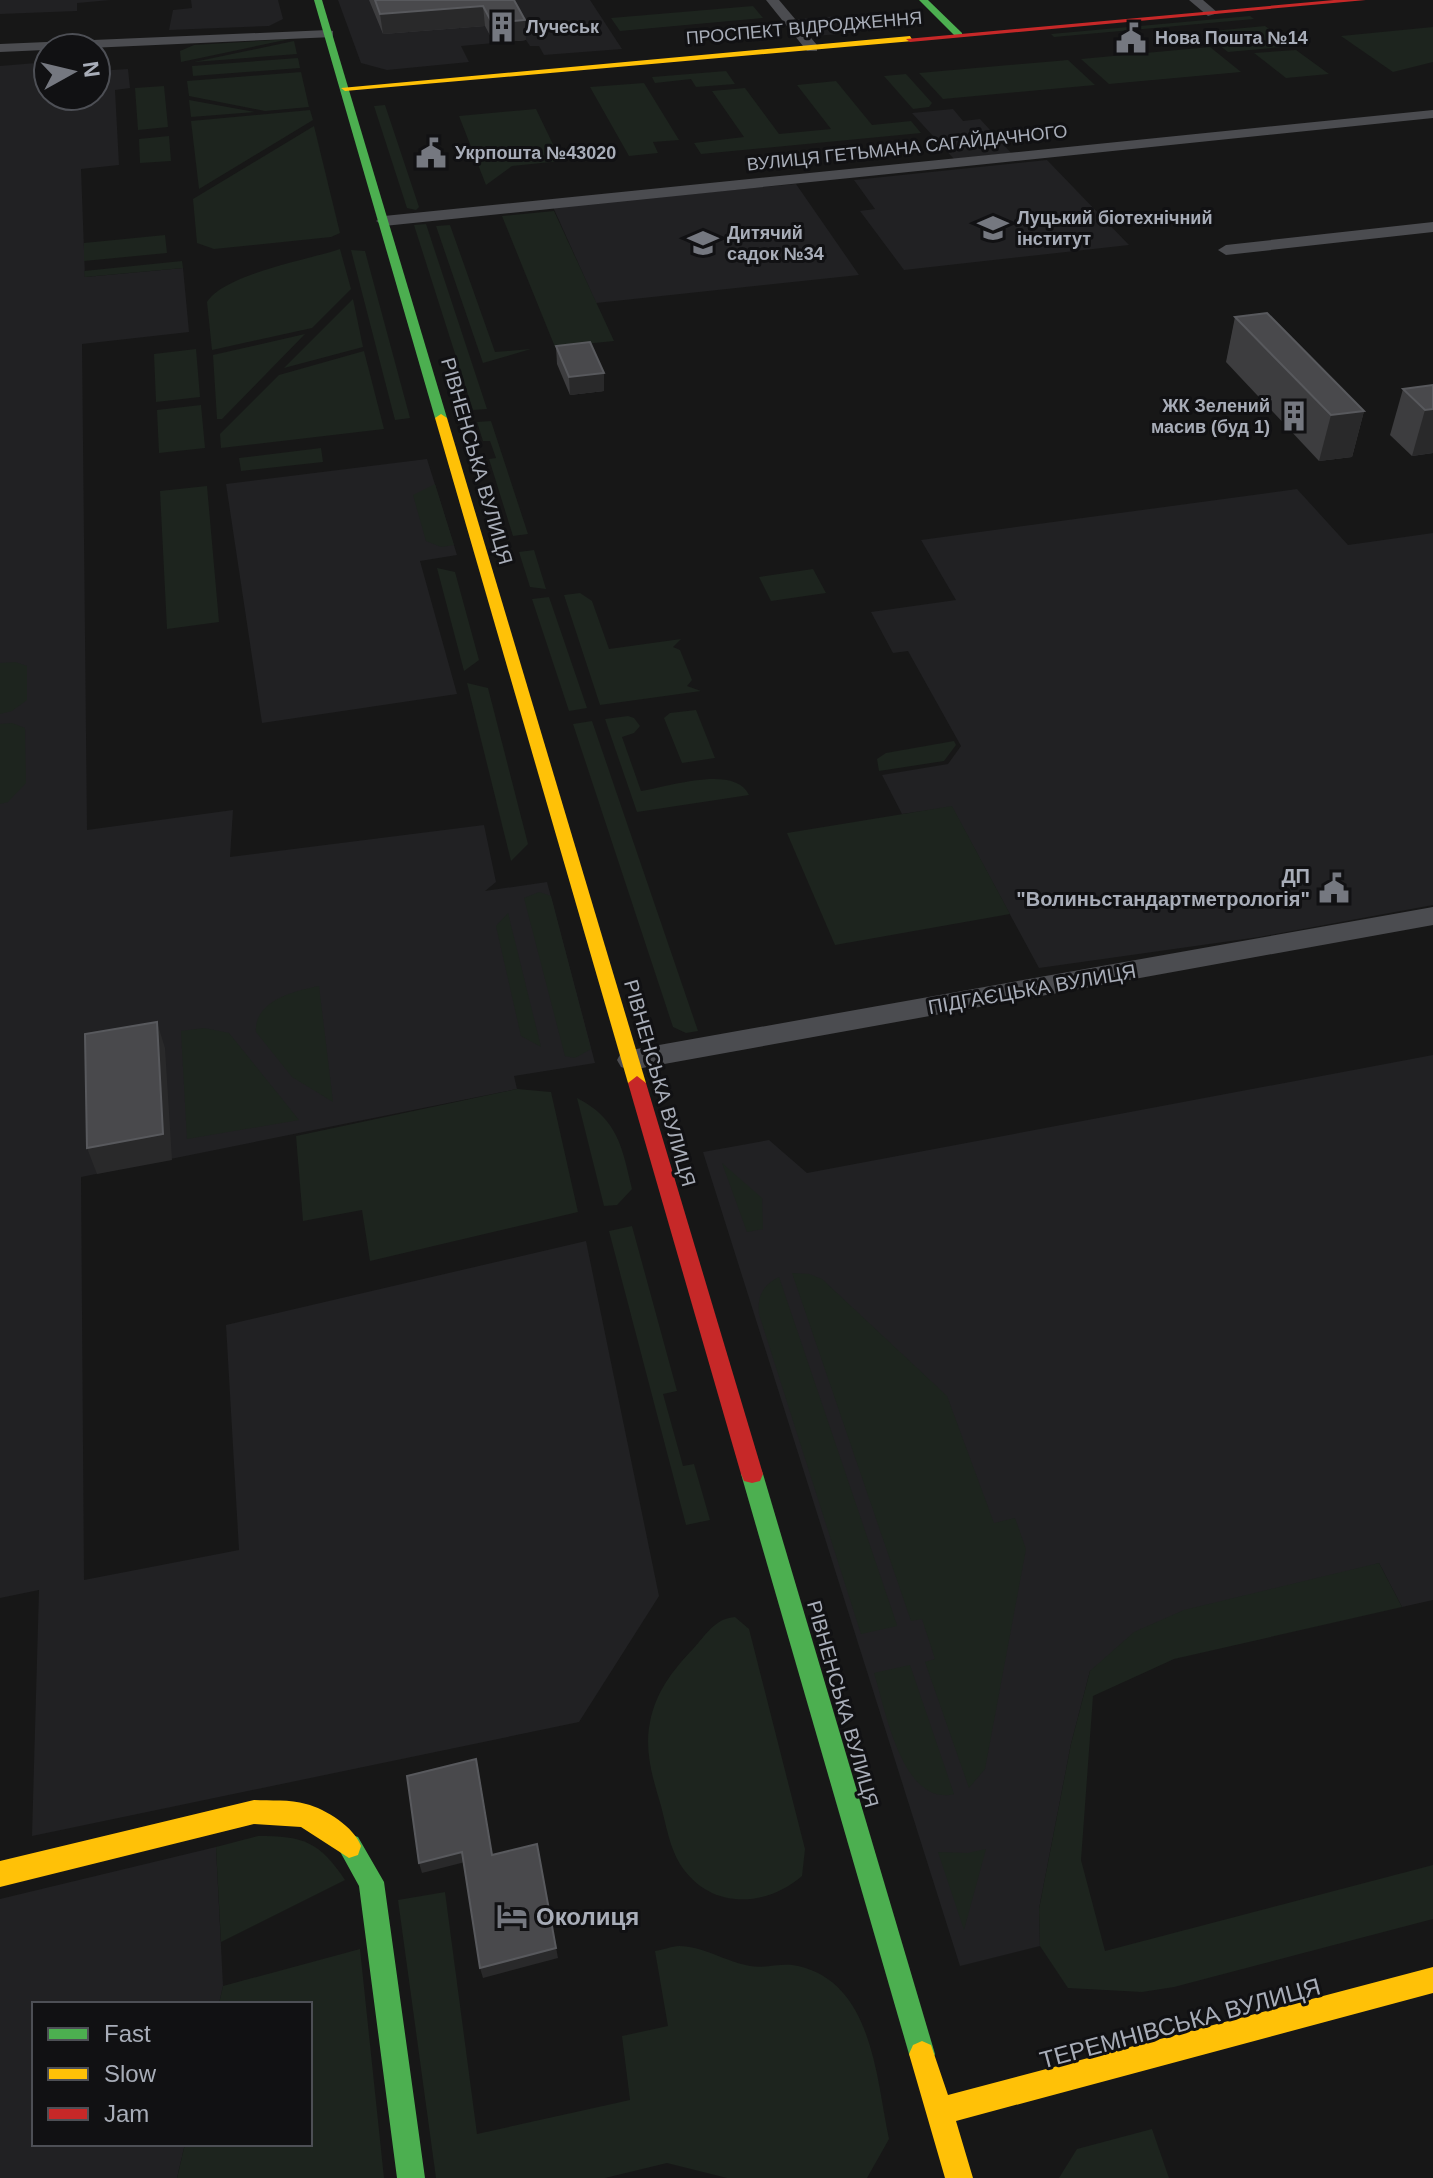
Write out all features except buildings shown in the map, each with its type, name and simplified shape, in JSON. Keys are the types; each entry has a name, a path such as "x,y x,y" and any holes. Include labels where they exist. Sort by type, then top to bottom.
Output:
{"main road":[{"name":"РІВНЕНСЬКА ВУЛИЦЯ","path":"318,0 959,2178"},
{"path":"923,0 959,35"},
{"name":"ПРОСПЕКТ ВІДРОДЖЕННЯ","path":"345,88 1362,0"},
{"path":"0,1874 254,1812 304,1815 345,1840 371,1882 411,2178"},
{"name":"ТЕРЕМНІВСЬКА ВУЛИЦЯ","path":"940,2111 1433,1980"}],"street":[{"path":"772,0 812,48"},
{"path":"1195,0 1212,13"},
{"path":"0,48 328,34"},
{"name":"ВУЛИЦЯ ГЕТЬМАНА САГАЙДАЧНОГО","path":"384,221 1433,114"},
{"path":"1226,250 1433,227"},
{"name":"ПІДГАЄЦЬКА ВУЛИЦЯ","path":"631,1060 1433,916"}],"shaded area":[{"path":"0,0 111,0 77,3 77,11 0,14"},
{"path":"191,0 278,0 283,19 269,26 169,30 173,10 192,8"},
{"path":"338,0 590,0 622,49 544,55 539,46 530,46 526,40 461,46 469,62 387,70 361,63"},
{"path":"753,6 763,18 620,31 611,18"},
{"path":"839,16 854,33 813,36 798,19"},
{"path":"1250,16 1254,19 1054,37 1051,34"},
{"path":"1265,26 1293,46 1228,52 1202,32"},
{"path":"1433,27 1433,62 1393,72 1341,36"},
{"path":"290,39 181,62 180,51 194,45"},
{"path":"294,41 297,54 194,62"},
{"path":"1210,47 1241,72 1109,84 1081,59"},
{"path":"1296,50 1329,74 1286,78 1254,53"},
{"path":"298,58 300,68 193,76 192,66"},
{"path":"1068,60 1095,85 943,99 919,73"},
{"path":"32,63 32,112 112,112 112,70 128,69 130,88 115,90 119,165 81,169 85,277 183,268 189,332 82,344 87,830 233,810 230,857 484,825 496,882 485,891 547,882 595,1063 514,1076 517,1089 81,1177 84,1580 239,1550 226,1325 586,1241 659,1596 579,1722 32,1836 39,1590 0,1598 0,66"},
{"path":"726,71 735,84 696,87 691,79 655,83 652,77"},
{"path":"301,72 309,107 265,111 189,96 187,81"},
{"path":"906,74 932,103 929,107 913,109 884,76"},
{"path":"836,81 872,125 911,121 921,133 701,154 694,143 744,137 712,91 745,88 779,134 831,129 797,85"},
{"path":"644,83 679,140 653,142 658,153 629,156 590,87"},
{"path":"164,86 168,127 138,130 135,88"},
{"path":"189,100 255,112 191,117"},
{"path":"385,105 419,207 416,210 407,208 374,106"},
{"path":"536,109 561,161 512,166 486,185 459,116"},
{"path":"953,109 963,121 980,119 1011,153 954,159 912,113"},
{"path":"310,110 313,120 199,189 191,121"},
{"path":"314,126 340,233 331,237 214,249 197,243 193,199"},
{"path":"169,136 171,161 140,163 139,139"},
{"name":"Луцький біотехнічний інститут","path":"1047,160 1129,245 904,270 860,211 875,209 854,180"},
{"name":"Дитячий садок №34","path":"796,184 859,275 596,303 553,207"},
{"path":"554,211 614,341 555,347 502,216"},
{"path":"426,224 487,409 473,410 414,225"},
{"path":"450,225 495,352 531,349 483,363 436,226"},
{"path":"165,235 167,253 84,261 84,243"},
{"path":"340,249 351,289 312,328 212,350 207,302 217,292 231,283 268,269"},
{"path":"351,250 365,251 410,418 395,420"},
{"path":"182,261 183,268 85,277 84,271"},
{"path":"353,299 363,347 284,368"},
{"path":"305,334 222,419 217,419 213,355"},
{"path":"196,349 200,397 156,402 154,354"},
{"path":"364,351 384,429 221,448 220,434 279,375"},
{"path":"201,405 205,448 159,453 157,410"},
{"path":"491,421 528,534 513,536 489,459 496,458 490,441 483,441 477,422"},
{"path":"321,448 323,462 241,471 239,458"},
{"path":"427,459 457,555 420,561 457,694 262,723 226,484"},
{"path":"435,484 454,545 441,547 426,541 413,495"},
{"path":"207,486 219,622 167,629 160,491"},
{"path":"1297,489 1348,545 1433,533 1433,905 1259,937 1039,968 952,807 902,814 882,775 948,764 961,746 908,651 893,653 871,612 956,600 921,540"},
{"path":"534,550 546,589 530,587 519,552"},
{"path":"437,568 455,572 479,660 464,671"},
{"path":"813,569 826,593 771,601 759,577"},
{"path":"580,593 592,601 609,649 681,639 673,647 680,650 692,680 687,686 701,691 600,705 564,595"},
{"path":"549,597 587,708 569,711 532,599"},
{"path":"15,662 27,666 27,700 12,711 0,714 0,663"},
{"path":"467,683 488,688 528,844 511,861"},
{"path":"696,710 715,758 682,763 664,718 670,713"},
{"path":"628,716 640,726 634,733 622,737 641,791 716,779 741,786 749,795 637,812 605,719"},
{"path":"592,721 698,1031 686,1033 673,1027 573,724"},
{"path":"12,723 25,728 26,783 8,802 0,804 0,724"},
{"path":"954,741 956,745 944,761 879,771 877,759 886,753"},
{"path":"952,806 1010,914 835,945 787,833"},
{"path":"539,892 551,896 591,1049 575,1058 565,1056 524,898"},
{"path":"508,913 541,1047 521,1036 496,926"},
{"path":"319,986 333,1102 292,1077 256,1032 257,1021 269,1005 288,994"},
{"path":"204,1028 229,1033 299,1120 187,1139 181,1031"},
{"path":"1433,1055 1433,1600 1402,1607 1379,1563 1090,1671 1071,1744 1039,1909 1040,1946 960,1966 703,1152 769,1140 807,1173"},
{"path":"517,1089 551,1092 578,1212 370,1261 362,1210 303,1221 296,1136"},
{"path":"577,1098 591,1106 610,1125 621,1147 632,1189 617,1205 604,1206"},
{"path":"722,1163 762,1198 763,1229 747,1232"},
{"path":"632,1226 677,1391 663,1394 683,1466 694,1464 710,1520 686,1525 609,1231"},
{"path":"792,1273 822,1279 947,1396 994,1523 1015,1518 1026,1549 985,1769 969,1788 925,1662 935,1659 922,1619 911,1621"},
{"path":"779,1277 897,1626 861,1634 759,1314 762,1292"},
{"path":"1379,1563 1402,1607 1174,1659 1093,1696 1081,1860 1105,1951 1433,1865 1433,1919 1174,1987 1142,1992 1068,1988 1040,1946 1039,1909 1071,1744 1090,1671 1134,1632 1184,1610"},
{"path":"735,1617 749,1629 805,1849 802,1876 771,1894 738,1899 706,1890 680,1864 671,1844 655,1786 648,1744 653,1711 672,1674 711,1628"},
{"path":"910,1665 954,1794 936,1794 921,1786 909,1771 890,1730 874,1673"},
{"path":"258,1836 287,1837 309,1843 327,1857 345,1880 221,1942 216,1847"},
{"path":"216,1847 223,1986 219,2002 32,2002 32,2146 185,2146 177,2178 0,2178 0,1899"},
{"path":"986,1849 964,1930 938,1852 968,1853"},
{"path":"445,1892 477,2134 630,2100 622,2036 668,2026 655,1951 676,1946 688,1947 750,1966 798,1966 823,1976 842,1992 867,2036 889,2139 867,2178 727,2178 667,2163 605,2178 436,2178 398,1900"},
{"path":"360,1949 384,2178 177,2178 185,2146 312,2146 312,2002 219,2002 223,1986"},
{"path":"1152,2129 1169,2178 1059,2178 1077,2149"}],"traffic: fast":[{"path":"318,0 441,418"},
{"path":"923,0 959,35"},
{"path":"752,1474 922,2054"},
{"path":"349,1846 371,1882 411,2178"}],"traffic: slow":[{"path":"345,88 910,39"},
{"path":"441,418 637,1083"},
{"path":"0,1874 254,1812 304,1815 345,1840 349,1846"},
{"path":"940,2111 1433,1980"},
{"path":"922,2054 959,2178"}],"traffic: jam":[{"path":"910,39 1362,0"},
{"path":"637,1083 752,1474"}],"place":[{"name":"Лучеськ","path":"502,27"},
{"name":"Нова Пошта №14","path":"1131,38"},
{"name":"Укрпошта №43020","path":"431,153"},
{"name":"Луцький біотехнічний інститут","path":"993,228"},
{"name":"Дитячий садок №34","path":"703,243"},
{"name":"ЖК Зелений масив (буд 1)","path":"1294,416"},
{"name":"ДП \"Волиньстандартметрологія\"","path":"1334,888"},
{"name":"Околиця","path":"512,1916"}]}
